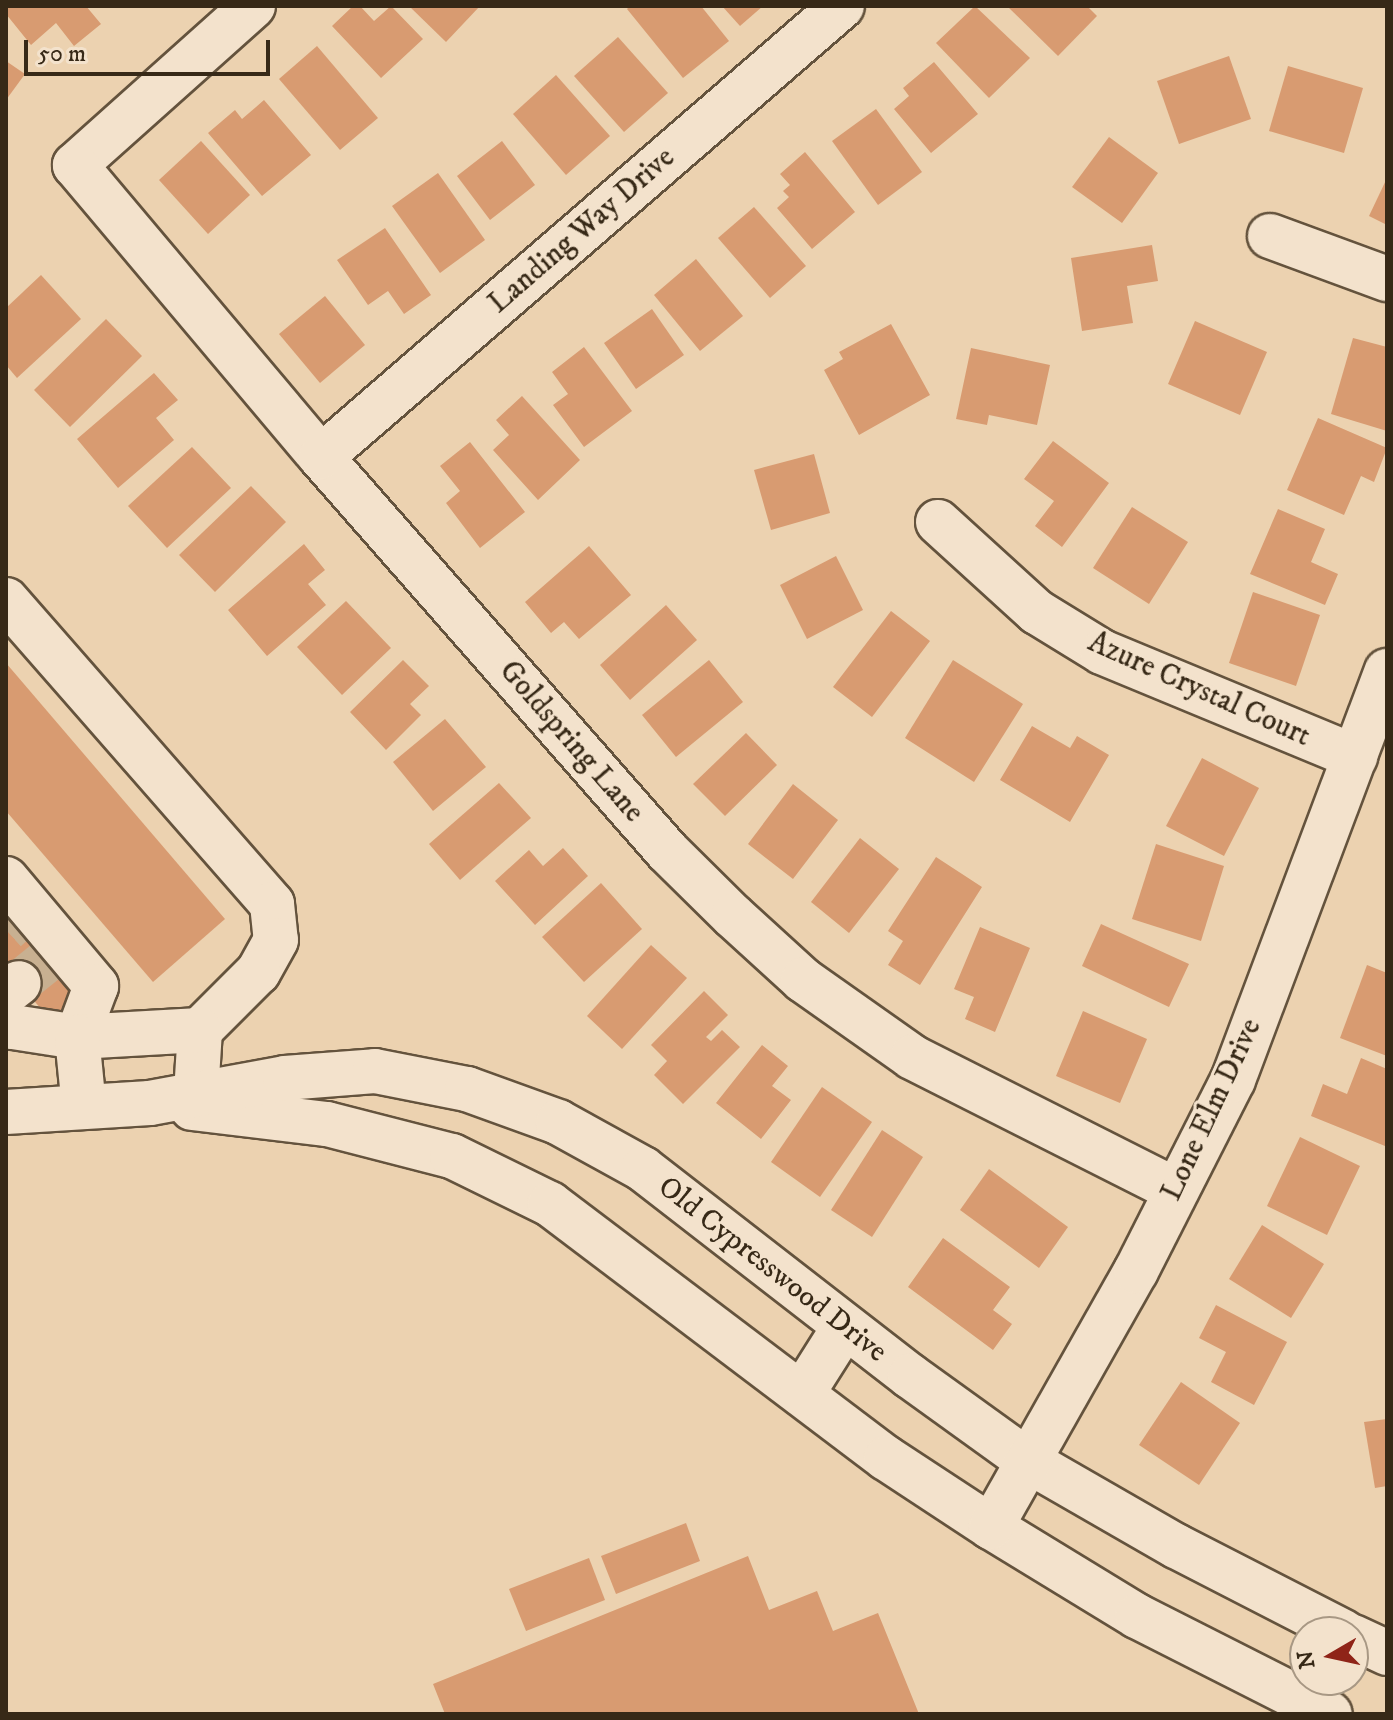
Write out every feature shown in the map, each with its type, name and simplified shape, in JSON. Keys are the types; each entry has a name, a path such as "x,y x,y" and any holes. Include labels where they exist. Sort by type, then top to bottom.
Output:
{"street":[{"name":"Goldspring Lane","path":"253,6 75,165 321,457 667,851 803,980 912,1057 1175,1190"},
{"name":"Landing Way Drive","path":"321,457 842,6"},
{"path":"1270,236 1387,279"},
{"name":"Azure Crystal Court","path":"938,522 1037,612 1102,652 1355,757"},
{"path":"6,600 272,904 276,940 258,972 200,1030 196,1094"},
{"name":"Lone Elm Drive","path":"991,1527 1233,1080 1387,671"},
{"path":"18,903 29,980 13,1027 77,1037 200,1030"},
{"path":"29,980 96,986 77,1037 84,1107"},
{"name":"Old Cypresswood Drive","path":"6,1112 150,1103 285,1078 375,1071 480,1094 558,1122 643,1169 845,1326 1028,1461 1176,1546 1312,1616"},
{"name":"Old Cypresswood Drive","path":"150,1103 327,1124 452,1156 550,1204 802,1394 991,1527 1137,1616 1330,1714"},
{"path":"802,1394 845,1326"}],"building":[{"path":"6,6 86,6 101,24 74,46 56,23 31,45 6,14"},
{"path":"353,6 360,6 374,21 391,6 423,39 381,78 332,26"},
{"path":"409,6 480,6 446,42"},
{"path":"630,6 701,6 729,41 683,78 627,9"},
{"path":"722,6 763,6 740,26"},
{"path":"975,6 1030,58 989,98 936,43"},
{"path":"1007,6 1087,6 1097,16 1058,56"},
{"path":"618,37 668,93 624,132 574,76"},
{"path":"317,46 378,118 340,150 279,79"},
{"path":"1229,56 1251,119 1179,144 1157,81"},
{"path":"6,61 25,74 6,100"},
{"path":"934,62 978,114 931,153 894,109 909,96 903,88"},
{"path":"1288,66 1363,88 1344,153 1269,131"},
{"path":"556,75 610,136 566,175 513,114"},
{"path":"264,100 311,155 262,196 208,133 235,110 242,119"},
{"path":"876,109 922,172 878,205 832,141"},
{"path":"1109,137 1158,173 1122,223 1072,187"},
{"path":"201,141 250,195 208,234 159,180"},
{"path":"502,141 535,185 490,220 457,176"},
{"path":"805,152 855,212 812,249 777,208 789,197 783,191 790,185 780,174"},
{"path":"438,173 485,240 440,273 392,206"},
{"path":"1387,178 1387,225 1369,216"},
{"path":"754,207 806,266 770,298 718,238"},
{"path":"385,228 431,295 404,314 388,291 368,305 337,260"},
{"path":"1152,245 1158,281 1127,286 1133,323 1082,331 1071,258"},
{"path":"696,259 743,316 700,351 654,295"},
{"path":"41,275 81,319 17,378 6,365 6,308"},
{"path":"325,296 365,345 320,383 279,334"},
{"path":"652,309 684,355 636,389 604,343"},
{"path":"106,319 142,356 70,427 34,390"},
{"path":"1195,321 1267,352 1240,415 1168,384"},
{"path":"891,324 930,395 859,435 824,370 843,359 839,352"},
{"path":"1353,338 1387,347 1387,431 1331,414"},
{"path":"584,347 632,411 584,447 553,405 568,394 552,372"},
{"path":"971,348 1050,365 1037,425 989,415 987,425 956,419"},
{"path":"154,373 178,400 156,418 174,440 118,488 77,439"},
{"path":"522,396 580,460 538,500 493,450 509,435 496,420"},
{"path":"1318,418 1387,448 1374,482 1361,476 1344,515 1287,490"},
{"path":"1053,441 1109,483 1062,547 1035,526 1054,501 1024,479"},
{"path":"470,442 525,512 480,548 446,503 460,491 440,466"},
{"path":"192,447 231,488 167,548 128,506"},
{"path":"814,454 830,513 771,530 754,470"},
{"path":"251,486 286,522 215,592 179,555"},
{"path":"1132,507 1188,542 1149,604 1093,568"},
{"path":"1278,509 1325,529 1311,562 1338,574 1325,605 1250,574"},
{"path":"304,544 325,570 308,584 326,605 267,656 228,610"},
{"path":"589,546 631,595 579,639 564,622 551,633 525,602"},
{"path":"836,556 863,610 807,639 780,585"},
{"path":"1253,592 1320,615 1296,686 1229,663"},
{"path":"346,601 391,648 342,695 297,647"},
{"path":"666,605 697,640 630,700 600,665"},
{"path":"891,611 930,641 872,717 833,687"},
{"path":"403,660 429,686 410,704 421,715 386,750 350,712"},
{"path":"709,660 743,702 676,757 642,715"},
{"path":"953,660 1023,704 974,782 905,738"},
{"path":"6,663 225,919 153,982 6,811"},
{"path":"445,719 486,767 433,811 393,762"},
{"path":"1032,726 1070,748 1077,736 1109,755 1070,822 1000,780"},
{"path":"746,733 777,765 725,816 693,784"},
{"path":"1202,758 1259,788 1224,856 1166,826"},
{"path":"499,783 531,818 460,880 429,844"},
{"path":"793,784 838,820 793,879 748,844"},
{"path":"860,838 899,869 849,933 811,902"},
{"path":"1156,844 1224,866 1201,941 1132,919"},
{"path":"563,848 588,876 535,925 495,881 529,850 543,866"},
{"path":"936,857 982,887 920,985 888,965 903,941 888,931"},
{"path":"601,883 642,929 584,982 542,937"},
{"path":"6,907 80,993 50,1019 6,969"},
{"path":"1101,924 1189,964 1169,1007 1082,966"},
{"path":"980,927 1030,948 995,1032 965,1019 974,997 954,989"},
{"path":"651,945 687,978 622,1049 587,1016"},
{"path":"1367,965 1387,973 1387,1056 1340,1038"},
{"path":"704,991 728,1015 706,1037 711,1041 722,1030 740,1047 683,1104 654,1075 667,1061 651,1045"},
{"path":"1083,1011 1147,1039 1120,1103 1056,1076"},
{"path":"762,1045 788,1066 772,1086 791,1100 761,1139 716,1103"},
{"path":"1361,1058 1387,1069 1385,1146 1311,1116 1323,1084 1347,1094"},
{"path":"822,1087 872,1122 820,1197 771,1162"},
{"path":"882,1130 923,1157 872,1237 831,1210"},
{"path":"1300,1137 1360,1166 1327,1235 1267,1206"},
{"path":"989,1169 1068,1227 1039,1268 960,1210"},
{"path":"1262,1225 1324,1264 1291,1318 1229,1279"},
{"path":"943,1238 1010,1287 993,1310 1012,1324 993,1350 908,1287"},
{"path":"1216,1305 1287,1342 1254,1405 1211,1382 1226,1352 1199,1338"},
{"path":"1181,1382 1240,1423 1199,1485 1139,1445"},
{"path":"1387,1419 1387,1486 1375,1488 1364,1422"},
{"path":"686,1523 700,1561 616,1594 601,1556"},
{"path":"748,1556 769,1610 817,1591 833,1631 878,1613 919,1714 445,1714 433,1684"},
{"path":"589,1558 605,1600 526,1631 509,1589"}],"tunnel":[{"path":"6,930 17,920"},
{"path":"19,983 50,958"}]}
